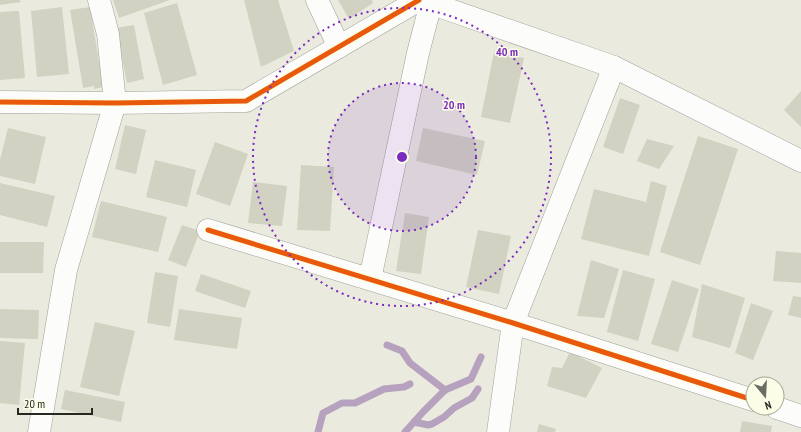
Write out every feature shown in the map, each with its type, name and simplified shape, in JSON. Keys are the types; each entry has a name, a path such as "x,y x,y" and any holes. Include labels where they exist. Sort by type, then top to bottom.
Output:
{"street":[{"path":"39,432 66,270 115,103 108,34 99,0"},
{"path":"317,0 338,47"},
{"path":"0,102 115,103 246,101 338,47 424,1 614,67 801,161"},
{"path":"370,279 418,53 424,1"},
{"path":"498,432 513,322 614,67"},
{"path":"208,230 513,322 745,397"},
{"path":"785,411 801,416"}],"building":[{"path":"0,0 20,0 21,2 0,5"},
{"path":"113,0 170,0 119,18"},
{"path":"244,0 278,0 294,51 261,67"},
{"path":"338,0 372,0 373,3 349,19"},
{"path":"177,3 197,75 163,85 144,13"},
{"path":"62,7 69,74 37,77 31,11"},
{"path":"90,7 103,87 94,89 94,86 83,88 70,10"},
{"path":"19,11 25,78 0,80 0,12"},
{"path":"134,25 144,79 127,83 116,28"},
{"path":"494,52 524,58 510,123 481,117"},
{"path":"801,91 801,127 784,110"},
{"path":"620,98 640,105 623,154 603,147"},
{"path":"125,125 146,130 136,174 115,169"},
{"path":"8,128 46,137 35,184 0,176 0,160"},
{"path":"423,128 485,141 477,175 416,161"},
{"path":"698,136 738,149 700,265 660,252"},
{"path":"647,139 674,146 659,169 637,161"},
{"path":"215,142 248,154 230,206 196,194"},
{"path":"155,160 196,170 187,207 146,197"},
{"path":"301,165 334,167 330,231 297,230"},
{"path":"651,181 667,186 649,256 581,239 594,189 646,202"},
{"path":"253,182 287,186 282,226 248,223"},
{"path":"0,183 55,196 47,227 0,215"},
{"path":"101,201 167,217 158,252 92,237"},
{"path":"405,213 429,217 421,274 396,271"},
{"path":"182,225 200,231 186,267 168,260"},
{"path":"478,230 511,236 499,294 466,287"},
{"path":"0,242 44,242 43,273 0,273"},
{"path":"776,251 801,253 801,283 773,281"},
{"path":"591,260 619,269 604,318 577,316"},
{"path":"623,270 655,279 638,341 607,332"},
{"path":"155,272 178,276 170,327 147,323"},
{"path":"201,274 251,291 245,308 195,291"},
{"path":"672,280 699,289 678,352 651,344"},
{"path":"702,284 745,298 730,348 692,337"},
{"path":"793,296 801,297 801,318 788,315"},
{"path":"751,303 773,311 753,360 735,353"},
{"path":"0,309 39,310 38,339 0,338"},
{"path":"179,309 242,318 237,349 174,340"},
{"path":"95,322 135,331 119,396 80,387"},
{"path":"0,341 25,343 19,405 0,403"},
{"path":"570,352 602,368 586,398 547,386 552,367 562,368"},
{"path":"65,390 125,402 121,422 61,409"},
{"path":"742,421 772,426 771,432 740,432"},
{"path":"539,424 556,429 555,432 537,432"}],"waterway":[{"path":"387,345 402,351 410,363 445,390"},
{"path":"405,432 445,390 471,379 481,357"},
{"path":"318,432 323,413 342,403 355,403 384,389 404,387 410,384"},
{"path":"414,422 428,425 432,424 444,417 454,408 472,398 478,389"}],"cycle path":[{"path":"0,102 115,103 246,101 419,0"},
{"path":"208,230 513,323 745,397"}]}
